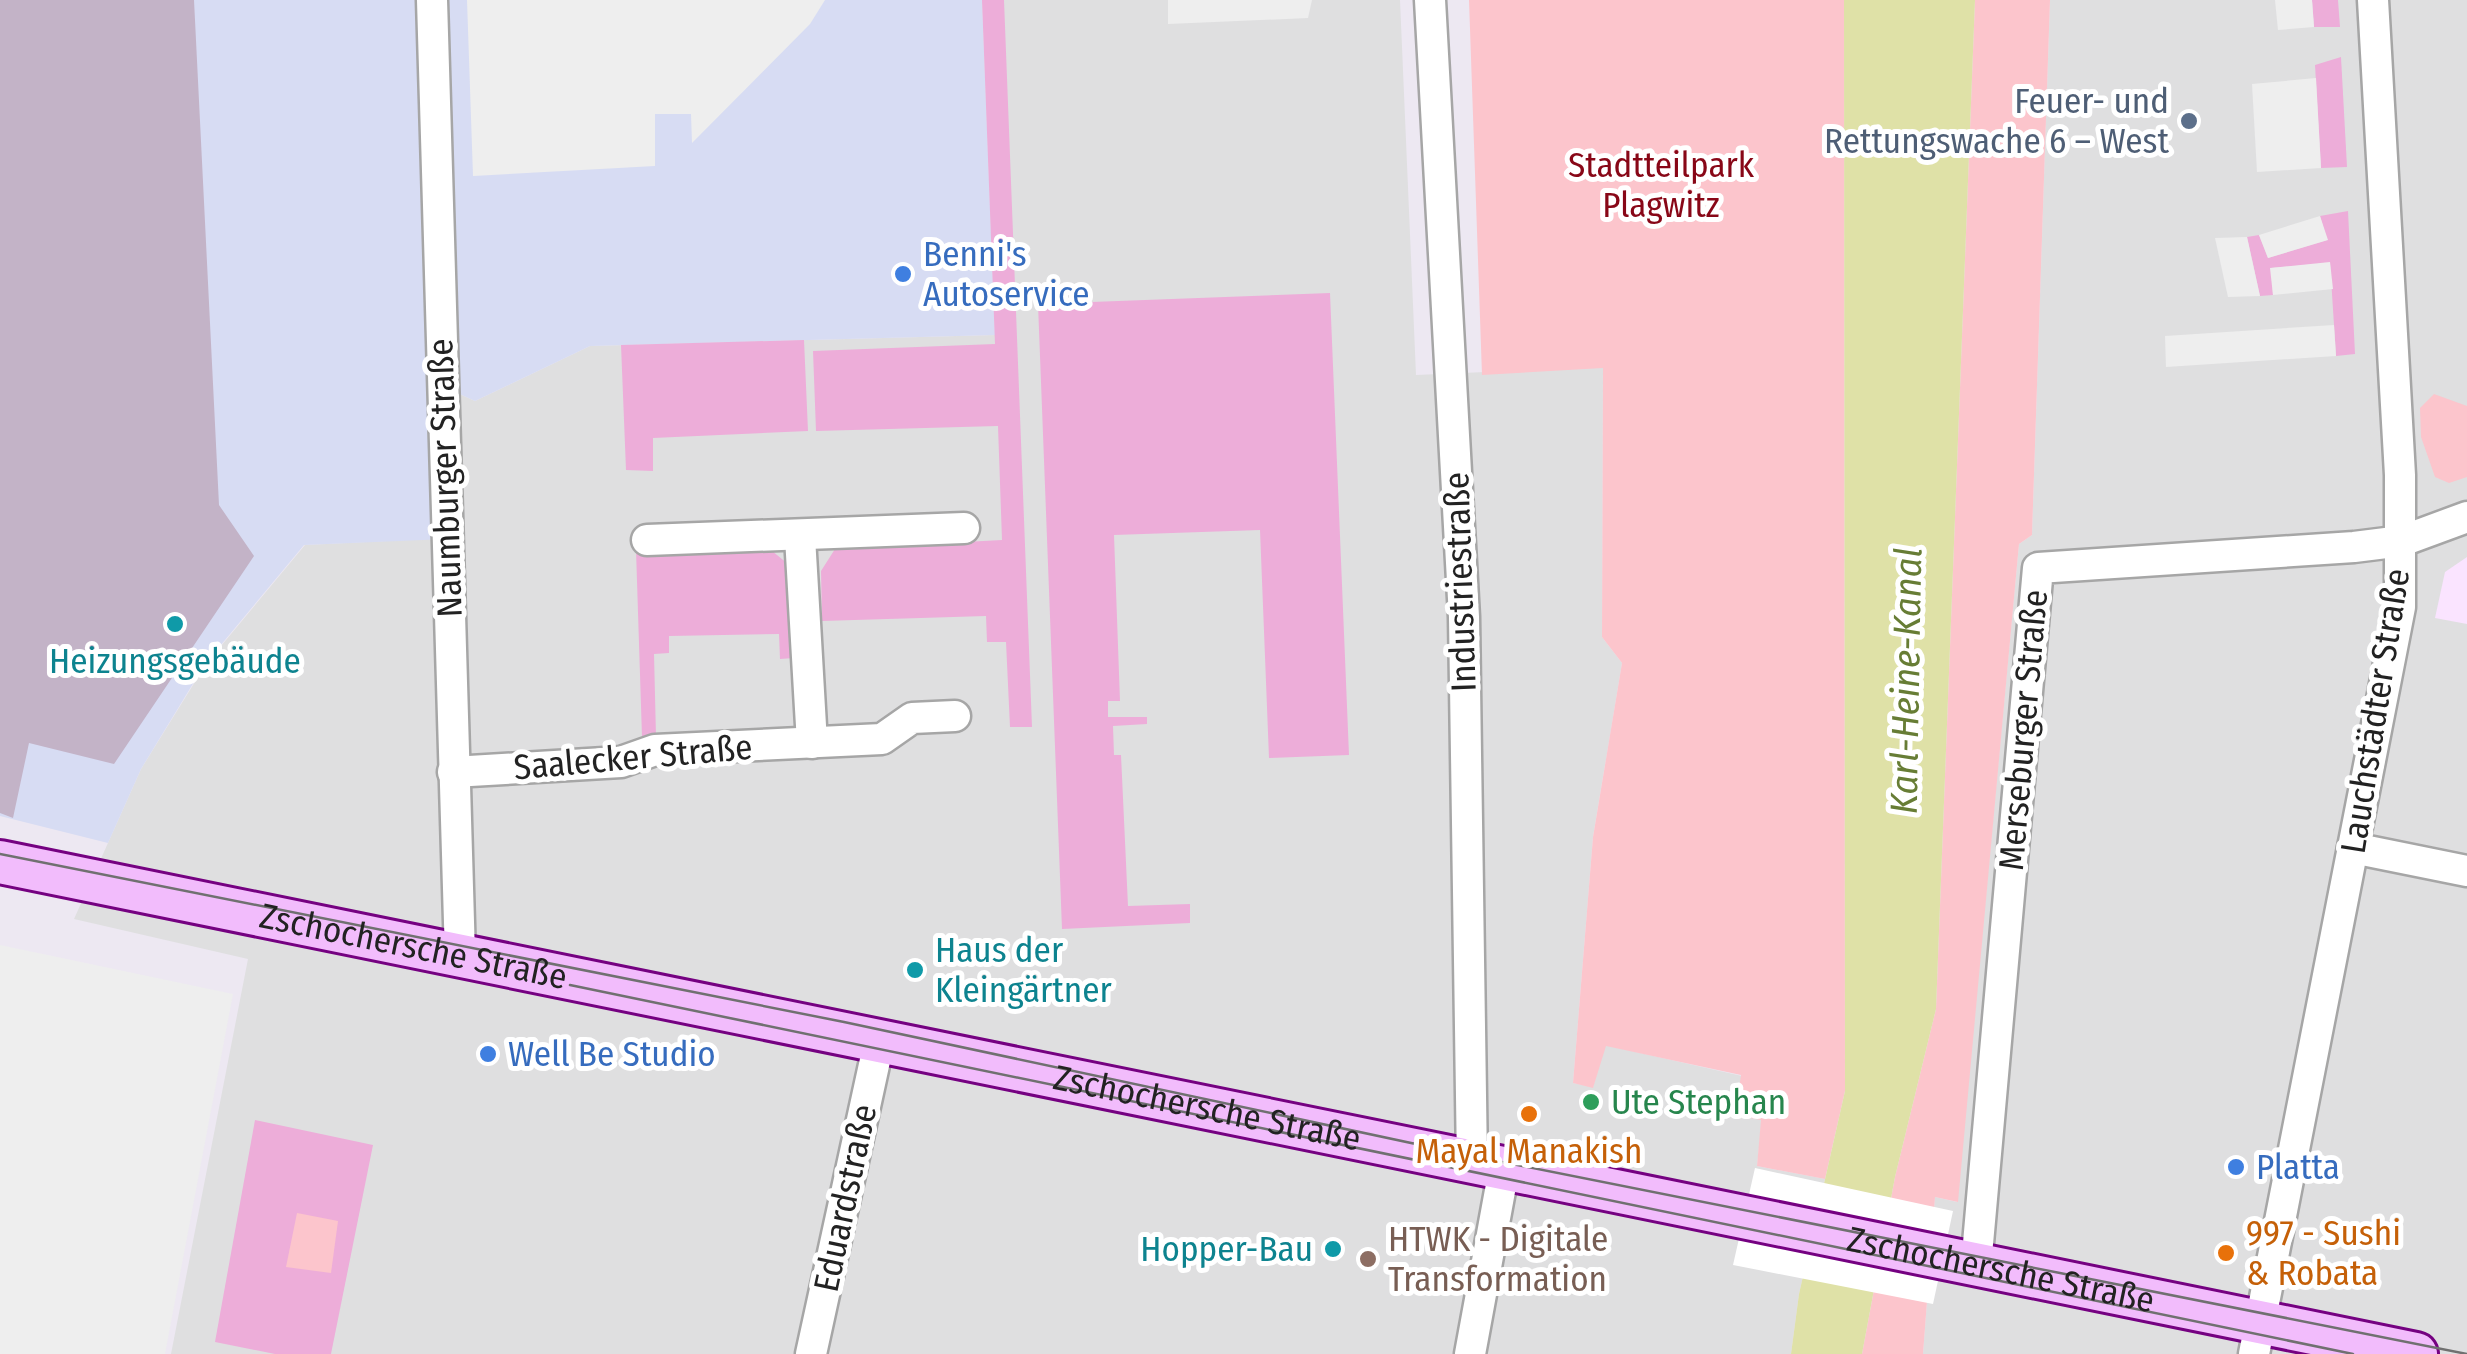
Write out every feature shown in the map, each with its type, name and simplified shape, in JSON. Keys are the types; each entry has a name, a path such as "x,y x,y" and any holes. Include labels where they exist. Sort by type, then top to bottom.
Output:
{"main road":[{"name":"Zschochersche Straße","path":"0,862 1959,1262 2258,1338 2416,1354"}],"street":[{"name":"Naumburger Straße","path":"432,0 460,956"},
{"name":"Industriestraße","path":"1430,0 1464,617 1488,1166 1470,1354"},
{"name":"Lauchstädter Straße","path":"2258,1338 2400,607 2402,540 2373,0"},
{"name":"Merseburger Straße","path":"1959,1262 2038,568 2402,540 2467,517"},
{"path":"647,540 964,528"},
{"path":"800,537 812,743"},
{"name":"Saalecker Straße","path":"453,772 621,762 656,750 882,740 912,718 955,716"},
{"path":"2353,848 2467,871"},
{"name":"Eduardstraße","path":"810,1354 879,1042"}],"shaded area":[{"path":"0,0 982,0 995,335 590,346 475,401 442,386 447,539 304,545 205,664 141,769 108,843 0,816"},
{"path":"0,0 194,0 219,505 254,556 114,764 29,743 13,818 0,813"},
{"path":"467,0 825,0 810,24 692,143 691,114 655,114 655,166 473,176"},
{"path":"982,0 1400,0 1416,375 1603,367 1602,637 1622,663 1593,837 1573,1083 1593,1087 1605,1045 1742,1076 1762,1120 1757,1166 1825,1179 1799,1294 1791,1354 171,1354 248,959 74,919 141,769 206,664 305,545 446,538 442,386 475,401 590,346 995,335"},
{"path":"982,0 1004,0 1032,727 1010,727 1006,642 987,642 986,616 822,621 821,571 835,549 1002,540 998,426 816,431 813,351 995,344"},
{"path":"1168,0 1312,0 1308,18 1168,24"},
{"path":"2050,0 2467,0 2467,1354 1923,1354 1935,1197 1957,1202 2019,544 2032,535"},
{"path":"2275,0 2312,0 2314,27 2278,30"},
{"path":"2312,0 2338,0 2340,27 2314,27"},
{"path":"2341,57 2347,167 2321,168 2315,65"},
{"path":"2316,78 2321,168 2257,172 2252,84"},
{"path":"2348,211 2355,354 2336,356 2330,263 2271,268 2273,295 2260,296 2247,237 2259,235 2268,258 2327,240 2320,216"},
{"path":"2320,216 2328,240 2268,258 2259,235"},
{"path":"2247,237 2260,296 2228,297 2215,238"},
{"path":"2330,262 2333,289 2273,295 2270,268"},
{"path":"1330,293 1349,755 1269,758 1260,530 1114,535 1120,701 1108,701 1108,717 1147,717 1147,724 1113,726 1114,755 1121,755 1128,906 1190,904 1190,923 1062,929 1038,304"},
{"path":"2334,325 2336,356 2166,367 2165,336"},
{"path":"804,340 808,431 653,438 653,471 626,470 621,345"},
{"path":"766,546 788,564 794,658 780,659 779,634 669,636 669,653 654,654 656,737 642,737 636,550"},
{"path":"2467,557 2467,624 2435,618 2445,572"},
{"path":"0,945 233,994 165,1354 0,1354"},
{"path":"255,1120 373,1145 331,1354 275,1354 215,1342"}],"green space":[{"name":"Stadtteilpark Plagwitz","path":"1469,0 1844,0 1845,1091 1825,1179 1757,1166 1761,1120 1735,1115 1741,1075 1606,1046 1593,1088 1573,1083 1593,837 1622,663 1602,637 1603,368 1482,375"},
{"name":"Karl-Heine-Kanal","path":"1975,0 2050,0 2032,535 2019,544 1958,1202 1935,1197 1923,1354 1862,1354 1895,1177 1936,1009"},
{"path":"2434,394 2467,406 2467,477 2449,483 2435,477 2421,437 2420,408"},
{"path":"297,1213 338,1221 331,1273 286,1267"}],"water":[{"path":"1844,0 1975,0 1936,1009 1895,1177 1862,1354 1791,1354 1799,1294 1845,1091"}],"pier":[{"path":"1755,1168 1953,1211 1933,1304 1733,1265"}],"tram line":[{"path":"0,854 844,1022 1472,1156 2467,1354"},
{"path":"570,985 2353,1354"}],"place":[{"name":"Feuer- und Rettungswache 6 – West","path":"2189,121"},
{"name":"Benni's Autoservice","path":"903,274"},
{"name":"Heizungsgebäude","path":"175,624"},
{"name":"Haus der Kleingärtner","path":"915,970"},
{"name":"Well Be Studio","path":"488,1054"},
{"name":"Ute Stephan","path":"1591,1102"},
{"name":"Mayal Manakish","path":"1529,1114"},
{"name":"Platta","path":"2236,1167"},
{"name":"Hopper-Bau","path":"1333,1249"},
{"name":"997 - Sushi & Robata","path":"2226,1253"},
{"name":"HTWK - Digitale Transformation","path":"1368,1259"}]}
